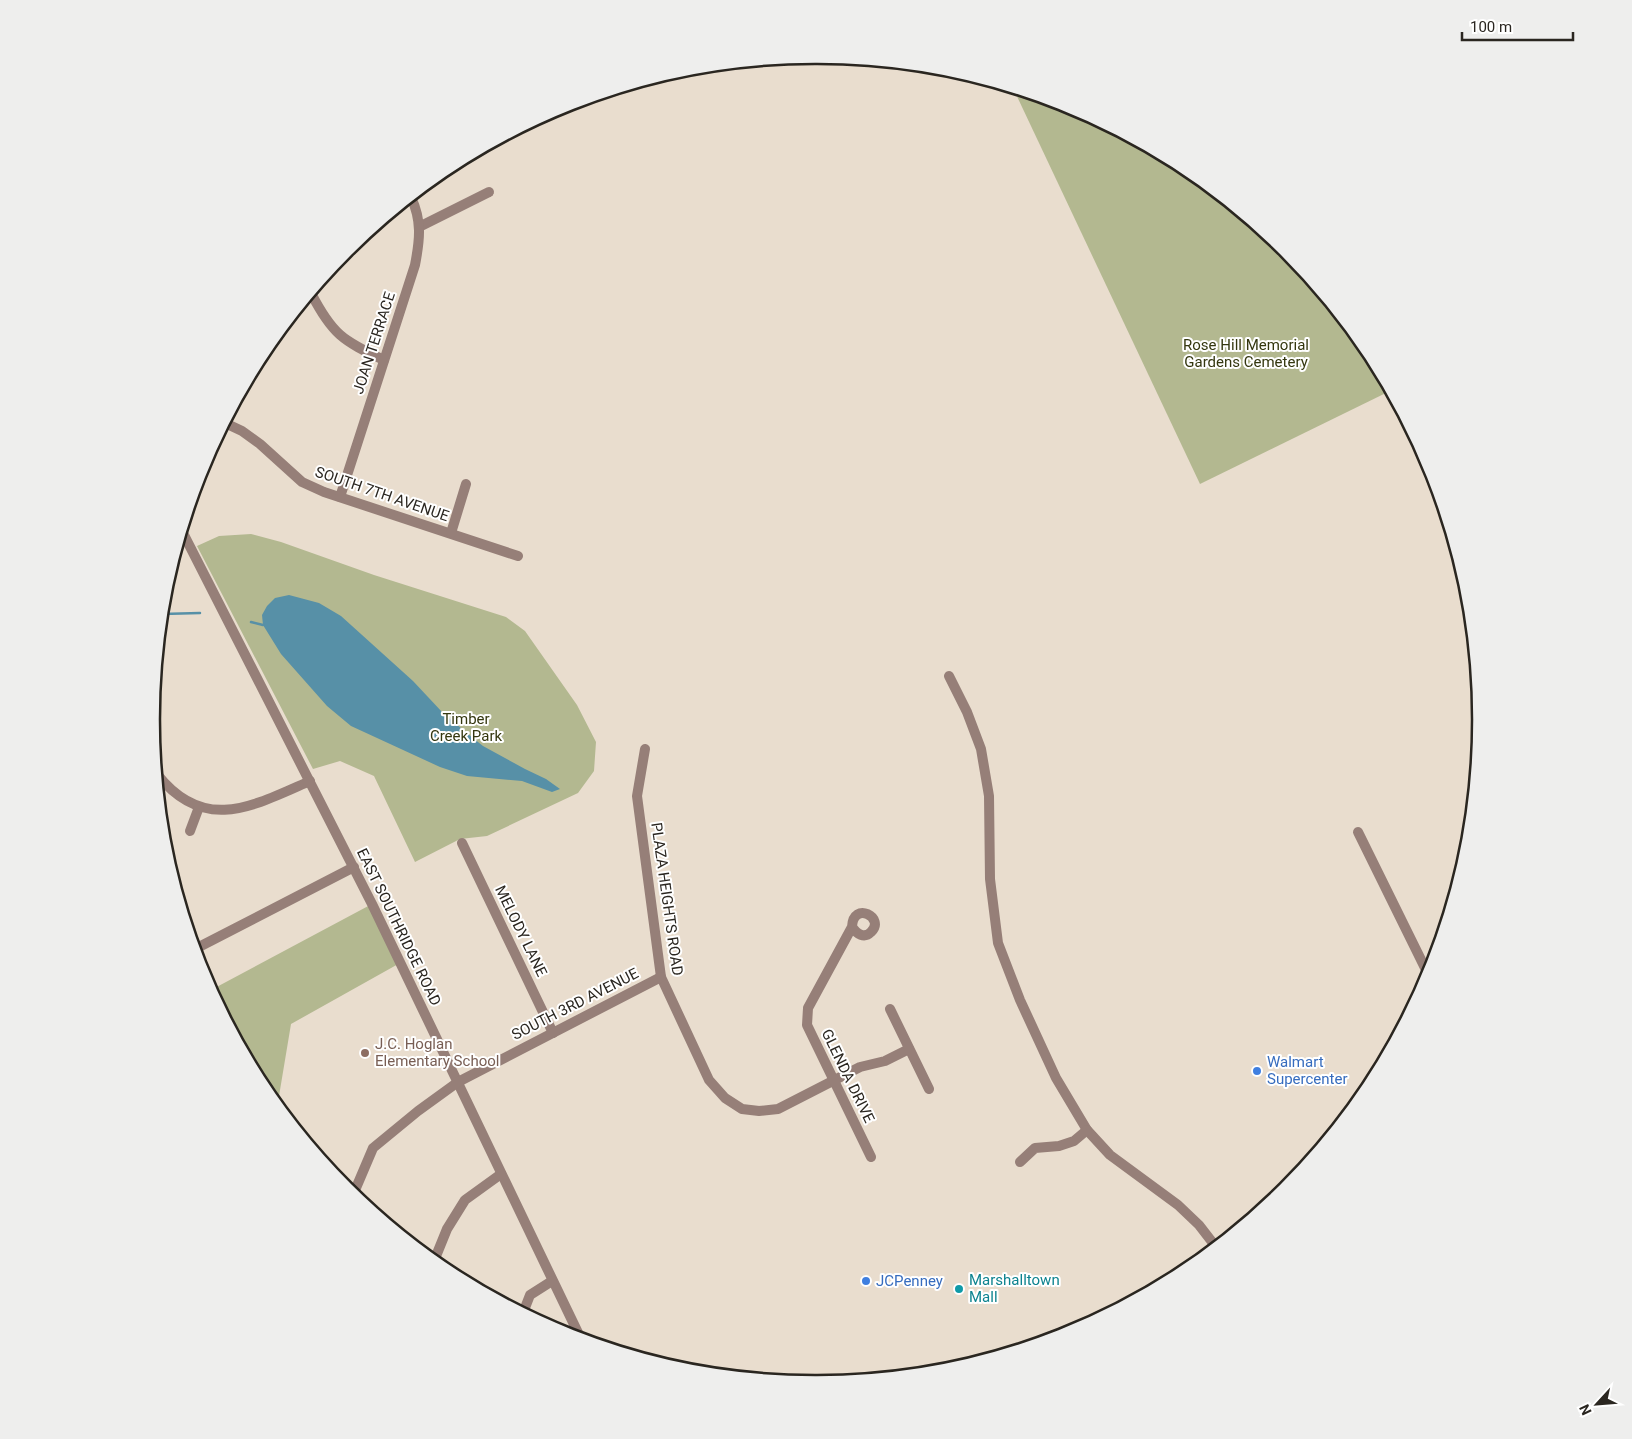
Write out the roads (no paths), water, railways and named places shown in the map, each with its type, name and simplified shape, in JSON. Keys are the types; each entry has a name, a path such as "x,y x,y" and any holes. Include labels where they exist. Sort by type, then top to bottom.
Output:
{"street":[{"path":"419,226 489,192"},
{"name":"JOAN TERRACE","path":"340,497 415,264 420,241 419,226 413,203"},
{"path":"314,298 322,315 335,331 354,346 384,360"},
{"name":"SOUTH 7TH AVENUE","path":"230,425 242,431 260,444 302,482 340,497 518,556"},
{"path":"451,533 466,484"},
{"name":"EAST SOUTHRIDGE ROAD","path":"186,540 354,867 576,1329"},
{"path":"949,676 967,712 981,749 989,796 990,879 998,943 1020,1000 1056,1078 1087,1130 1110,1155 1178,1205 1199,1225 1212,1242"},
{"name":"PLAZA HEIGHTS ROAD","path":"645,748 637,796 660,977 709,1080 725,1098 742,1109 759,1112 778,1109 834,1081"},
{"path":"164,781 174,792 199,807 237,810 310,781"},
{"path":"190,832 199,807"},
{"path":"1358,832 1424,965"},
{"name":"MELODY LANE","path":"462,843 553,1033"},
{"path":"201,946 354,867"},
{"name":"GLENDA DRIVE","path":"852,927 808,1008 807,1025 871,1157"},
{"name":"SOUTH 3RD AVENUE","path":"356,1187 372,1148 458,1082 660,977"},
{"path":"890,1009 929,1089"},
{"path":"834,1081 860,1067 885,1061 910,1049"},
{"path":"1020,1162 1035,1148 1059,1146 1074,1141 1087,1130"},
{"path":"437,1254 448,1229 465,1200 502,1174"},
{"path":"525,1308 530,1295 552,1281"}],"water":[{"path":"289,595 319,603 341,616 413,681 443,713 483,746 546,779 560,789 552,792 522,781 467,776 440,767 351,726 327,706 281,654 263,625 262,615 267,606 275,598"}],"waterway":[{"path":"169,614 200,613"},
{"path":"251,622 263,625"}],"place":[{"name":"J.C. Hoglan Elementary School","path":"365,1053"},
{"name":"Walmart Supercenter","path":"1257,1071"},
{"name":"JCPenney","path":"866,1281"},
{"name":"Marshalltown Mall","path":"959,1289"}],"park label":[{"name":"Rose Hill Memorial Gardens Cemetery","path":"1246,354"},
{"name":"Timber Creek Park","path":"466,728"}]}
